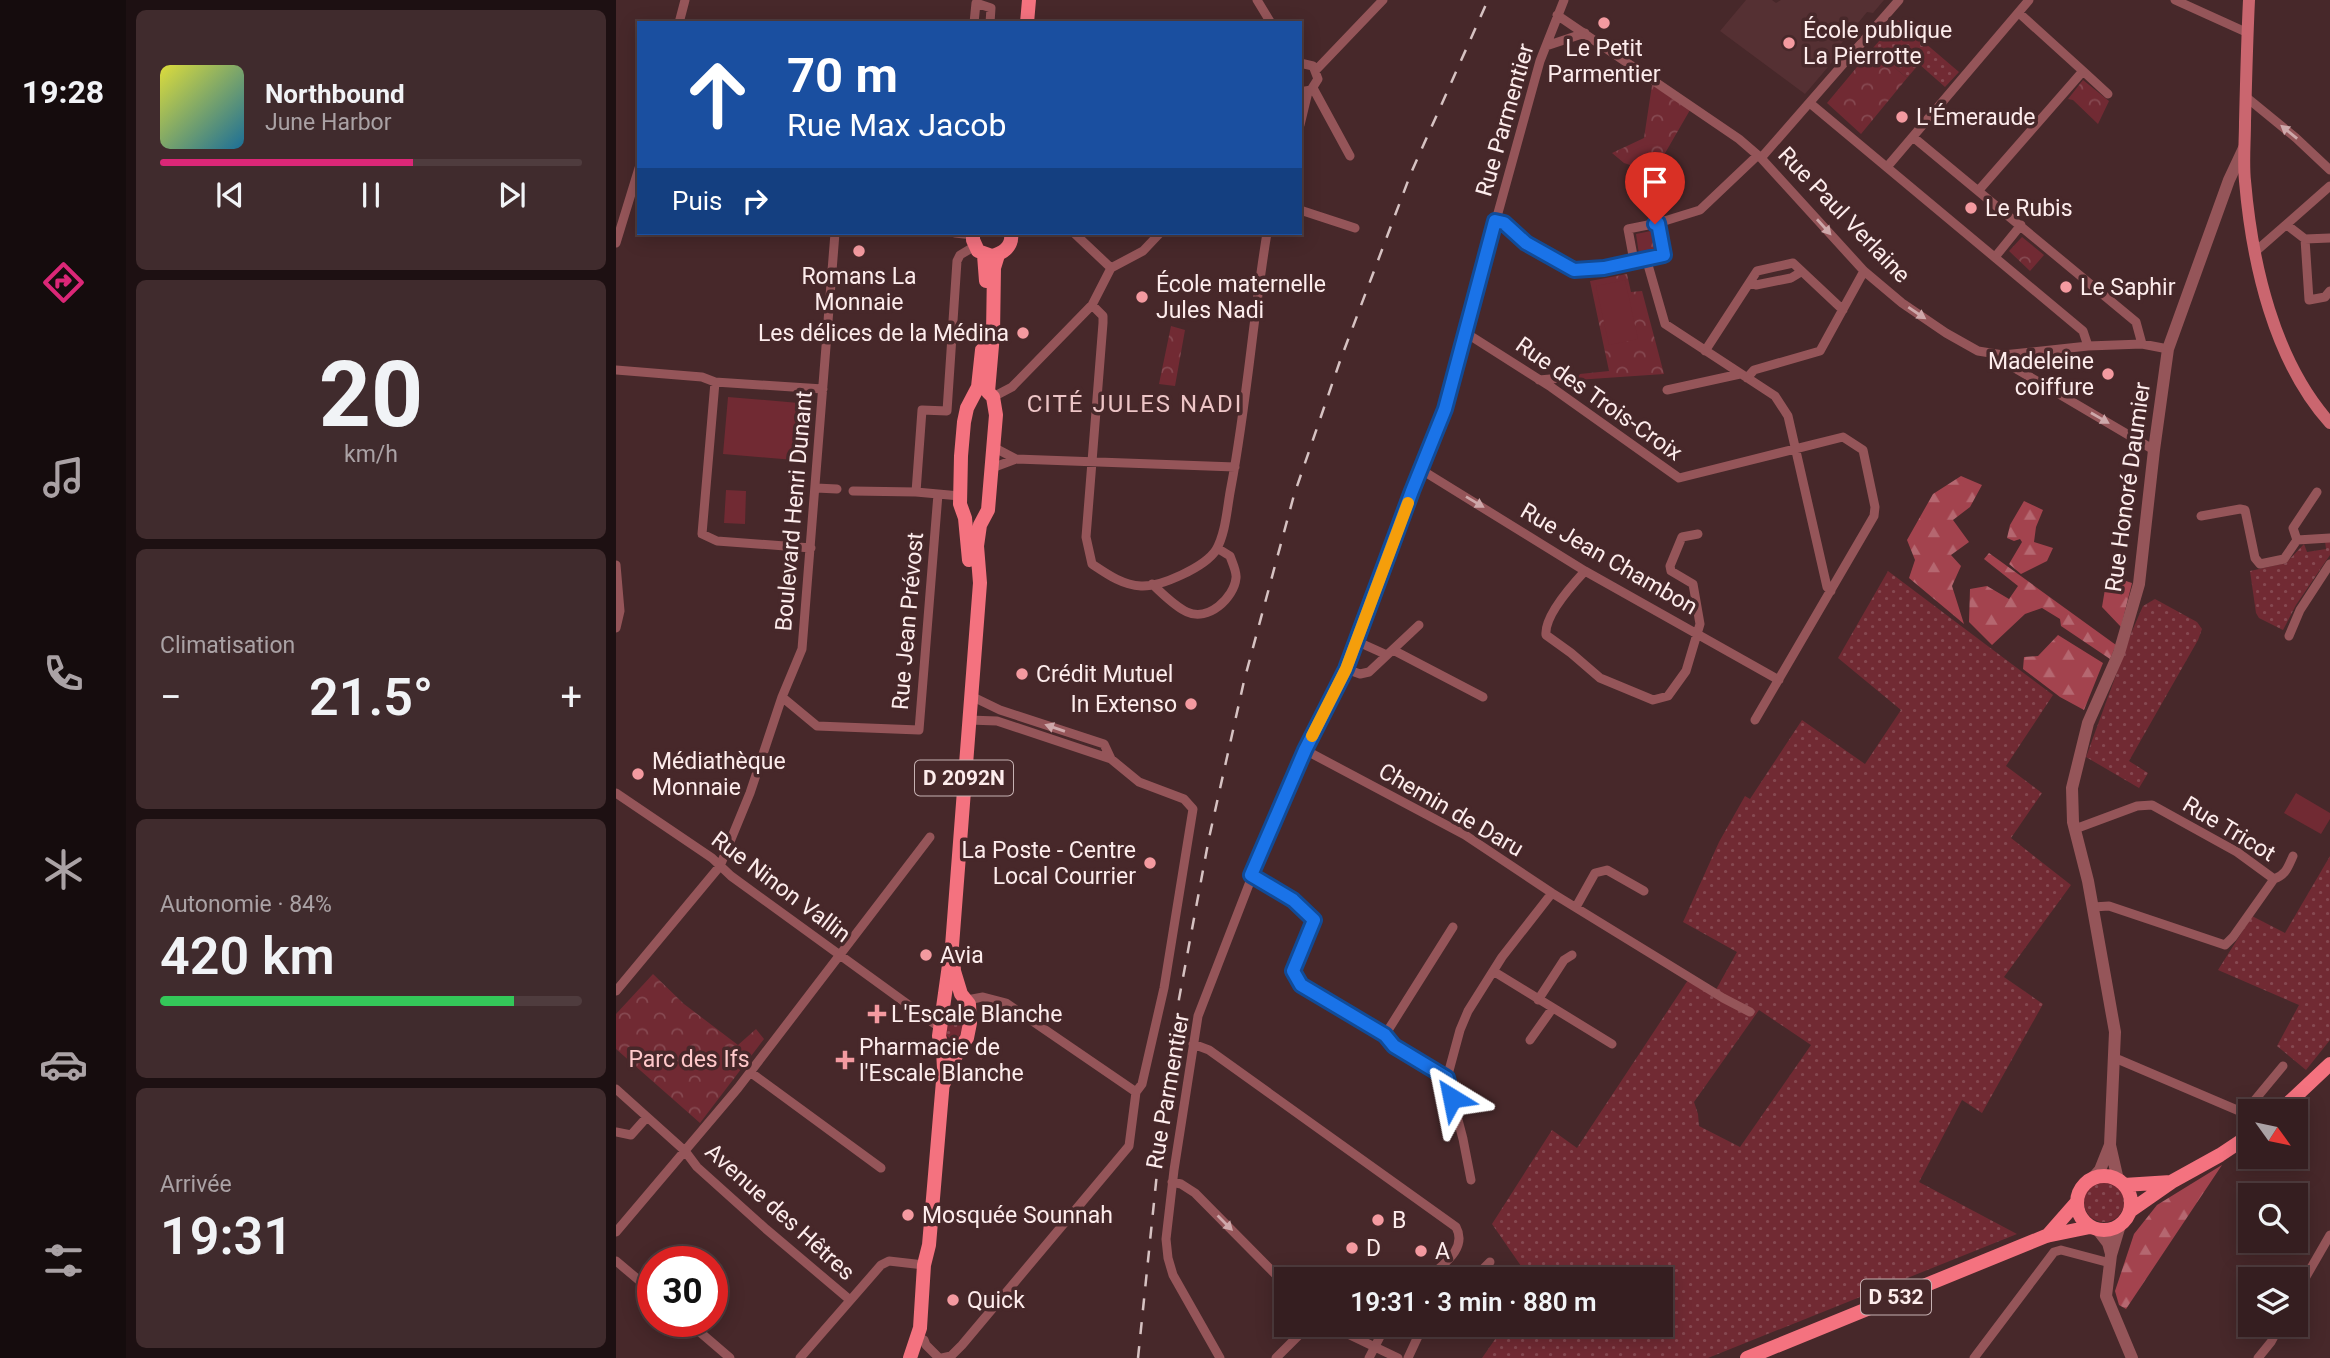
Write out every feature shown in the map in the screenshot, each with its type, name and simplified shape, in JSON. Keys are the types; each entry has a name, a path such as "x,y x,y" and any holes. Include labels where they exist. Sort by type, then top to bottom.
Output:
{"main road":[{"path":"1018,21 1019,0"},
{"path":"1027,21 1029,0"},
{"path":"2249,0 2244,148 2245,179 2256,251 2282,347 2311,397 2330,423"},
{"path":"989,394 967,408 964,422 961,509 965,518 973,520 983,517 988,510 996,415 989,394 994,268 981,245 1010,244 1012,235"},
{"name":"D 2092N","path":"943,1004 952,946 980,583 977,545 983,517"},
{"name":"D 2092N","path":"965,518 973,589 978,609"},
{"name":"D 2092N","path":"952,946 954,971 964,997"},
{"path":"910,1358 920,1328 924,1265 929,1245 943,1085 940,1027 943,1004 955,993 964,997 970,1010 967,1038 959,1049 943,1085"},
{"path":"943,1047 954,1051 959,1049"},
{"path":"2293,1099 2330,1064"},
{"path":"2173,1181 2121,1182 2110,1177 2093,1178 2081,1188 2077,1203 2078,1213 2094,1229 2106,1231 2120,1226 2130,1211 2173,1181 2238,1142"},
{"path":"2121,1182 2130,1197 2130,1211"},
{"name":"D 532","path":"2046,1236 2077,1203"},
{"name":"D 532","path":"1746,1358 2046,1236 2094,1229"},
{"path":"918,1358 924,1340 932,1255 929,1245"}],"street":[{"path":"680,21 685,0"},
{"path":"1257,0 1270,21"},
{"path":"1316,70 1383,0"},
{"name":"Rue Paul Verlaine","path":"1553,0 1585,33 1726,129 1760,157 1864,271 1902,303 1978,351 2003,355 2008,365 2154,450"},
{"path":"1634,261 1628,229 1700,210 1760,157 1811,104 1899,0"},
{"path":"1887,167 2029,0"},
{"path":"2175,0 2248,33"},
{"path":"974,21 976,3 991,8 990,21"},
{"name":"Rue Parmentier","path":"1220,1358 1173,1275 1166,1239 1172,1182 1198,1016 1251,875 1305,750 1346,669 1420,469 1449,399 1495,221 1546,46 1560,8"},
{"path":"2019,13 2108,94"},
{"path":"1546,46 1585,33"},
{"path":"1302,63 1309,64 1316,70 1318,79 1307,91 1302,114"},
{"path":"1979,190 2083,71"},
{"path":"1307,91 1350,156"},
{"path":"2246,97 2330,170"},
{"path":"1811,104 2083,331 2088,346"},
{"path":"1913,137 2136,323 2142,344"},
{"name":"Rue Honoré Daumier","path":"2093,1178 2100,1170 2110,1145 2115,1058 2111,1009 2093,907 2071,809 2072,788 2088,723 2119,653 2139,584 2168,349 2229,180 2244,148"},
{"path":"616,243 637,175"},
{"path":"2229,180 2235,176 2245,179"},
{"name":"Rue Honoré Daumier","path":"2220,206 2231,190 2245,179"},
{"path":"2256,251 2330,186"},
{"path":"1302,211 1355,228"},
{"path":"1495,221 1504,223 1526,243 1574,270 1604,268 1664,255 1658,223"},
{"path":"1995,257 2021,225"},
{"path":"2287,225 2305,239 2330,238"},
{"name":"Boulevard Henri Dunant","path":"616,991 720,866 750,793 782,697 802,649 835,235"},
{"path":"959,235 981,245"},
{"path":"1076,235 1111,268"},
{"path":"989,394 1012,387 1092,305 1111,268 1143,251 1158,235"},
{"path":"1092,305 1103,316 1103,323 1086,537 1093,565 1116,580 1141,586 1152,584 1184,574 1209,559 1217,548 1235,467 1267,235"},
{"path":"2305,239 2309,300 2325,297 2330,291"},
{"path":"916,492 922,410 947,411 957,261 960,255 981,245"},
{"path":"1646,258 1665,324 1775,396 1783,405 1796,449 1827,587 1830,590"},
{"path":"1705,351 1757,271 1793,263 1843,310"},
{"path":"1667,390 1744,376 1754,370 1819,351 1864,271"},
{"name":"Rue des Trois-Croix","path":"1466,333 1539,380 1679,478 1843,437 1863,450 1875,507 1874,516 1755,720"},
{"path":"2003,355 2088,346 2142,344 2168,349"},
{"path":"616,370 702,377 715,382 823,389"},
{"path":"1539,380 1573,377"},
{"path":"715,382 702,534 717,541 811,548"},
{"path":"995,448 1016,459"},
{"path":"992,468 1016,459 1235,467"},
{"name":"Rue Jean Chambon","path":"1420,469 1585,571 1779,680"},
{"path":"816,488 837,489"},
{"path":"853,491 960,496"},
{"path":"2298,540 2294,528 2317,492"},
{"name":"Rue Jean Prévost","path":"782,697 817,726 919,730 938,494"},
{"path":"2201,516 2245,510 2255,558 2260,564 2284,559 2298,540"},
{"path":"1585,571 1571,586 1545,625 1546,635 1600,678 1653,700 1668,696 1686,671 1700,624 1693,584 1674,574 1670,566 1682,537 1698,534"},
{"path":"2298,540 2330,538"},
{"path":"1152,584 1190,614 1211,612 1226,599 1236,577 1230,556 1217,548"},
{"path":"2289,636 2300,610 2330,564"},
{"path":"616,565 620,599 616,628"},
{"path":"1346,669 1360,674 1369,672 1419,625"},
{"path":"1356,641 1390,652 1483,698"},
{"path":"971,696 1000,709 1104,744 1111,759"},
{"path":"997,721 1000,709"},
{"path":"924,1340 940,1358 951,1356 1129,1146 1136,1092 1142,1084 1164,988 1193,809 1184,799 1139,782 1111,759 997,721 969,720"},
{"name":"Chemin de Daru","path":"1305,750 1465,835 1552,893 1750,1012"},
{"name":"Rue Ninon Vallin","path":"616,793 940,1027"},
{"name":"Rue Tricot","path":"2075,829 2137,806 2152,805 2237,852 2274,879 2225,945 2109,906 2093,907"},
{"path":"616,1232 750,1072 930,837"},
{"path":"2274,879 2282,876 2288,869 2293,856"},
{"path":"1576,907 1595,873 1607,870 1644,891"},
{"path":"1251,875 1293,900 1314,920 1293,971 1296,980 1385,1035 1394,1046 1447,1078"},
{"path":"1471,1180 1447,1078 1468,1010 1493,971 1552,893"},
{"path":"1385,1035 1453,926"},
{"path":"1538,1000 1564,960 1572,955"},
{"path":"1493,971 1612,1044"},
{"path":"964,997 1006,1003 1136,1092"},
{"path":"921,1013 928,1014 943,1004"},
{"path":"1530,1040 1552,1009"},
{"path":"1193,1044 1209,1050 1447,1219 1458,1230 1460,1242 1453,1254 1439,1267"},
{"path":"2115,1058 2244,1113 2284,1066"},
{"path":"750,1072 881,1168"},
{"name":"Avenue des Hêtres","path":"616,1089 685,1151 697,1167 850,1300"},
{"path":"616,1132 631,1135 647,1117"},
{"name":"Rue Honoré Daumier","path":"2110,1145 2121,1182"},
{"path":"1172,1182 1195,1193 1274,1273"},
{"path":"2120,1226 2110,1259 2106,1296 2132,1358"},
{"path":"2094,1229 2108,1244 2110,1259"},
{"path":"2308,1273 2330,1235"},
{"path":"1973,1358 2054,1252 2061,1250 2110,1259"},
{"path":"616,1261 637,1279"},
{"name":"Avenue des Hêtres","path":"800,1358 881,1265 889,1261 924,1265"},
{"path":"1485,1267 1490,1262"},
{"path":"706,1337 730,1358"},
{"path":"1276,1358 1297,1337"},
{"path":"1355,1337 1398,1358"},
{"path":"1369,1358 1380,1337"},
{"path":"1408,1358 1418,1337"},
{"path":"2258,1358 2274,1337"}],"shaded area":[{"name":"École publique La Pierrotte","path":"1746,0 1772,0 1776,3 1781,0 1884,0 1873,13 1867,12 1832,55 1834,60 1805,94 1720,31"}],"green space":[{"path":"1898,20 1959,72 1945,87 1919,64 1907,78 1872,49"},
{"path":"1872,49 1907,78 1861,134 1827,103"},
{"path":"2083,80 2109,101 2098,124 2073,100 2068,99"},
{"path":"1652,85 1690,110 1664,155 1658,155 1648,171 1624,163 1612,153 1644,138"},
{"path":"1656,230 1660,250 1639,254 1636,234"},
{"path":"2022,237 2044,255 2030,271 2009,251"},
{"path":"1627,274 1631,292 1642,291 1664,374 1576,380 1580,374 1609,371 1590,281"},
{"path":"1625,280 1638,339 1609,345 1596,286"},
{"path":"1171,326 1185,330 1175,386 1159,384"},
{"path":"728,397 799,403 794,460 723,454"},
{"path":"1961,476 1982,485 1970,507 1953,520 1969,542 1951,555 1961,566 1952,586 1964,624 1909,578 1915,560 1907,540 1933,494"},
{"path":"726,490 746,491 745,524 724,523"},
{"path":"2024,501 2043,510 2036,527 2034,542 2053,548 2047,561 2021,574 2009,564 2022,542 2020,539 2014,541 2007,538 2010,525"},
{"path":"2330,540 2330,555 2296,605 2283,630 2259,618 2250,571 2286,563 2304,544 2307,552 2326,549 2325,541"},
{"path":"1989,553 2116,645 2110,659 2061,626 2060,619 2042,608 2025,614 1992,645 1969,622 1970,589 1987,586 2009,599 2018,586 1984,559"},
{"path":"2118,570 2124,570 2123,580 2132,583 2121,627 2102,607 2105,589"},
{"path":"1888,571 2053,695 2006,766 2042,793 2011,838 2071,885 2004,977 2043,1004 1982,1113 1962,1100 1919,1182 2017,1234 1708,1358 1482,1358 1497,1337 1673,1337 1673,1267 1522,1267 1492,1224 1552,1130 1577,1148 1688,980 1713,995 1737,952 1683,922 1719,842 1745,796 1750,799 1802,720 1865,764 1901,710 1838,658","holes":["1759,1010 1811,1045 1740,1147 1699,1126 1694,1102"]},
{"path":"2155,599 2197,622 2202,629 2129,761 2148,773 2139,788 2086,757 2132,631 2143,606"},
{"path":"2058,635 2103,663 2084,710 2060,697 2023,669 2024,657 2038,656"},
{"path":"2296,793 2330,813 2330,819 2321,834 2284,813"},
{"path":"2330,856 2330,1040 2306,1070 2277,1046 2299,1005 2218,970 2252,916 2285,933"},
{"name":"Parc des Ifs","path":"653,974 684,1004 738,1045 756,1029 764,1039 700,1123 616,1049 616,1014"},
{"path":"957,1005 962,1012 962,1027 957,1039 952,1040 946,1035 949,1008"},
{"path":"2222,1165 2126,1309 2119,1305 2115,1291 2134,1234 2157,1205"},
{"path":"2104,1182 2112,1183 2118,1188 2123,1194 2123,1210 2118,1216 2112,1221 2104,1222 2096,1221 2090,1216 2085,1210 2084,1202 2085,1194 2090,1188 2096,1183"}],"railway":[{"path":"1138,1358 1157,1173 1179,999 1209,838 1244,681 1294,495 1340,361 1411,173 1488,0"}],"slow traffic":[{"path":"1312,736 1346,669 1408,503"}],"place":[{"name":"Le Petit Parmentier","path":"1604,23"},
{"name":"École publique La Pierrotte","path":"1789,43"},
{"name":"L'Émeraude","path":"1902,117"},
{"name":"Le Rubis","path":"1971,208"},
{"name":"Romans La Monnaie","path":"859,251"},
{"name":"Le Saphir","path":"2066,287"},
{"name":"École maternelle Jules Nadi","path":"1142,297"},
{"name":"Les délices de la Médina","path":"1023,333"},
{"name":"Madeleine coiffure","path":"2108,374"},
{"name":"Crédit Mutuel","path":"1022,674"},
{"name":"In Extenso","path":"1191,704"},
{"name":"Médiathèque Monnaie","path":"638,774"},
{"name":"La Poste - Centre Local Courrier","path":"1150,863"},
{"name":"Avia","path":"926,955"},
{"name":"L'Escale Blanche","path":"877,1014"},
{"name":"Pharmacie de l'Escale Blanche","path":"845,1060"},
{"name":"Mosquée Sounnah","path":"908,1215"},
{"name":"B","path":"1378,1220"},
{"name":"D","path":"1352,1248"},
{"name":"A","path":"1421,1251"},
{"name":"Quick","path":"953,1300"}],"district":[{"name":"CITÉ JULES NADI","path":"1135,404"}],"route":[{"path":"1452,1098 1447,1078 1394,1046 1385,1035 1296,980 1293,971 1314,920 1293,900 1251,875 1305,750 1346,669 1445,409 1495,221 1504,223 1526,243 1574,270 1604,268 1664,255 1658,223 1655,224"}]}
